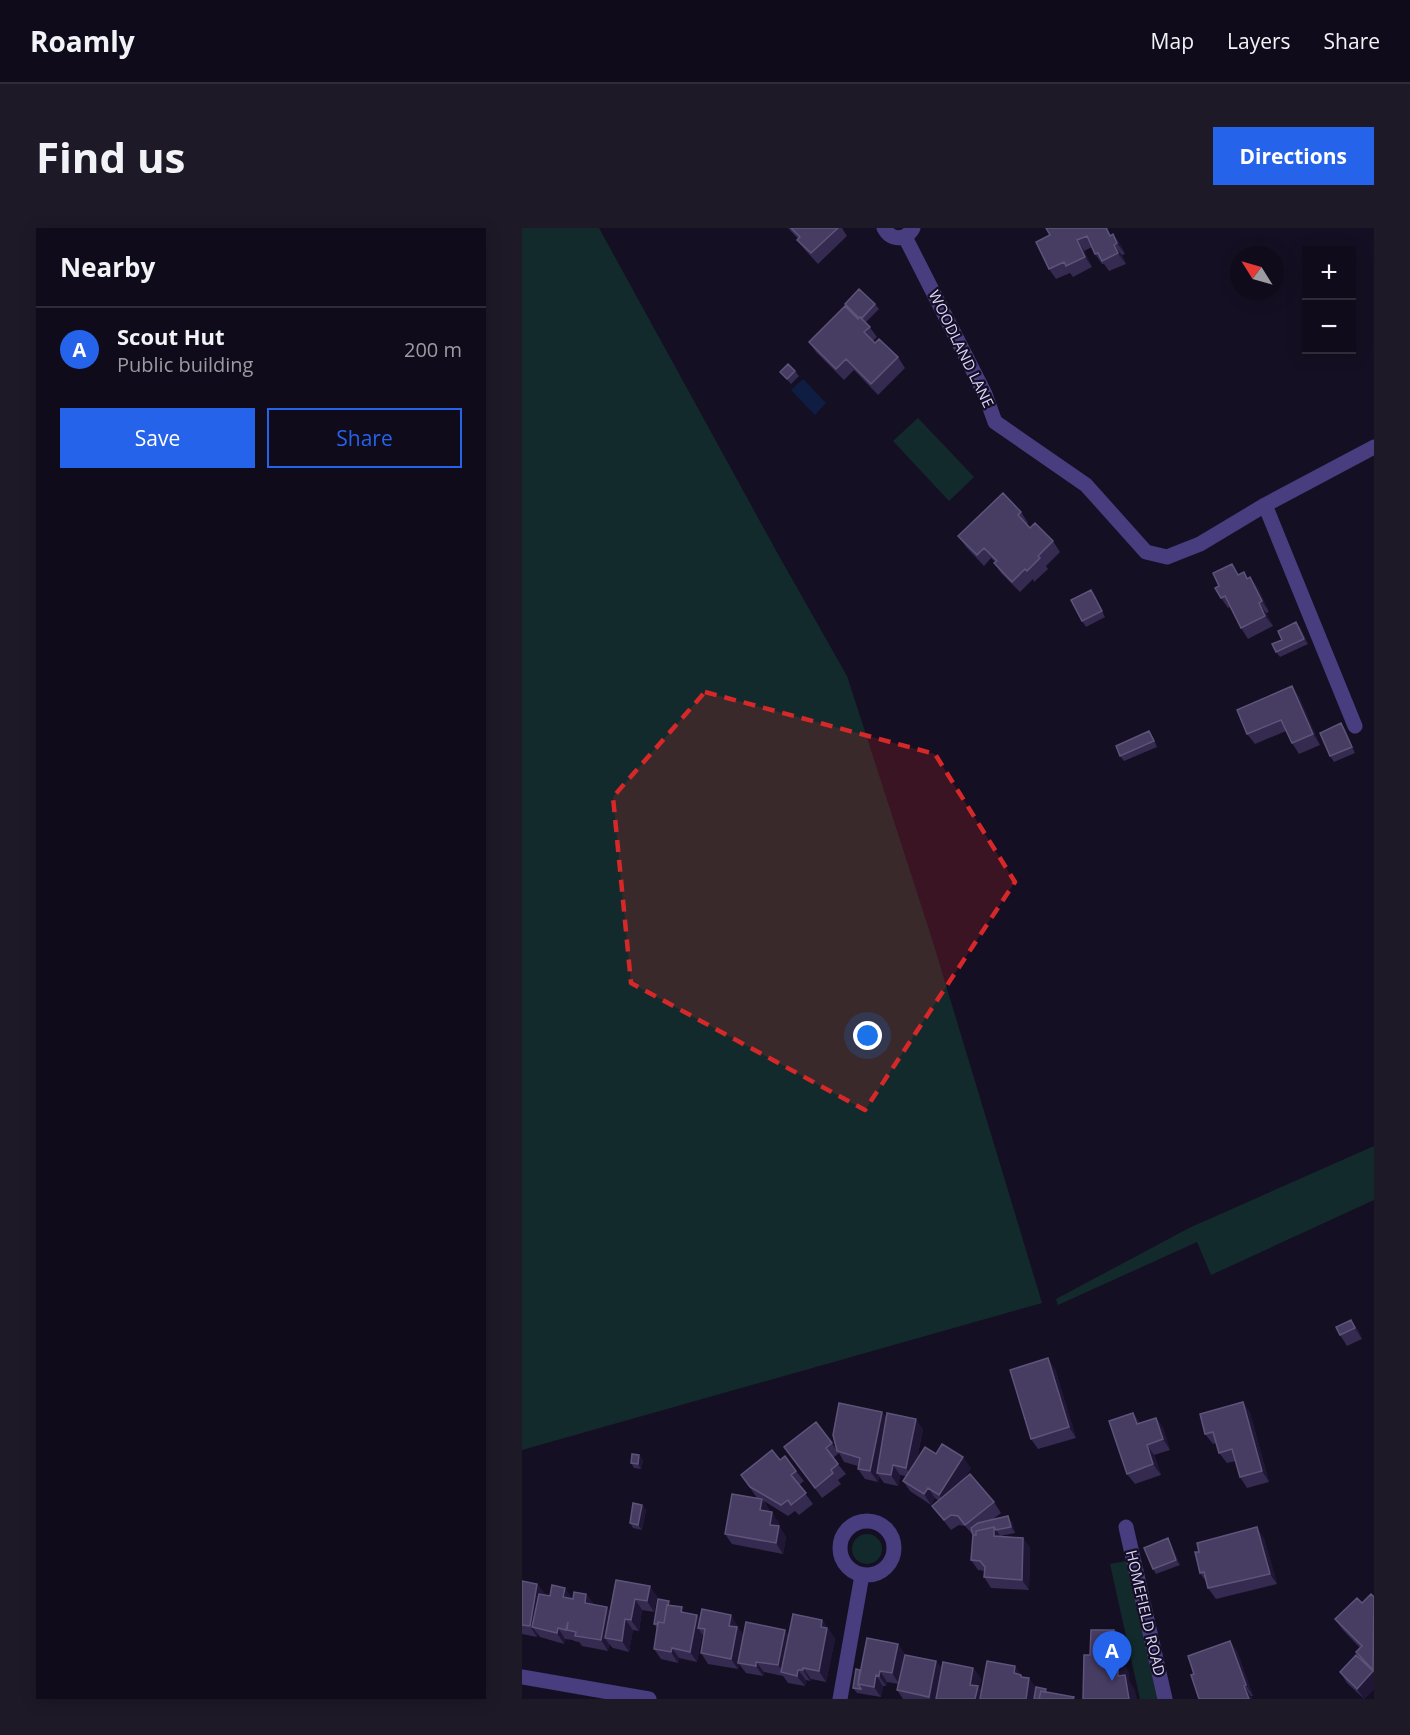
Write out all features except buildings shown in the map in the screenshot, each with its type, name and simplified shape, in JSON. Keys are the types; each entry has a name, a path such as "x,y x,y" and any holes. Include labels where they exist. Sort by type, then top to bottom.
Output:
{"street":[{"path":"885,228 895,238 909,232"},
{"name":"WOODLAND LANE","path":"909,232 985,394 995,422 1086,485 1146,552 1167,557 1200,544 1265,505 1374,447"},
{"path":"1265,505 1355,726"},
{"name":"HOMEFIELD ROAD","path":"1126,1527 1165,1699"},
{"path":"840,1699 862,1575"},
{"path":"522,1677 649,1699"}],"highlighted area":[{"path":"705,692 935,754 1015,882 865,1110 631,983 613,797"}],"green space":[{"path":"522,228 599,228 847,676 932,939 1042,1303 522,1450"},
{"path":"918,418 974,477 949,501 893,441"},
{"path":"1374,1146 1374,1200 1211,1275 1197,1242 1058,1305 1056,1299 1189,1228"},
{"path":"867,1534 878,1538 882,1549 878,1560 867,1564 856,1560 852,1549 856,1538"},
{"path":"1126,1561 1158,1699 1140,1699 1110,1564"}],"water":[{"path":"803,379 826,403 815,415 791,390"}],"place":[{"name":"Scout Hut","path":"1112,1681"}]}
